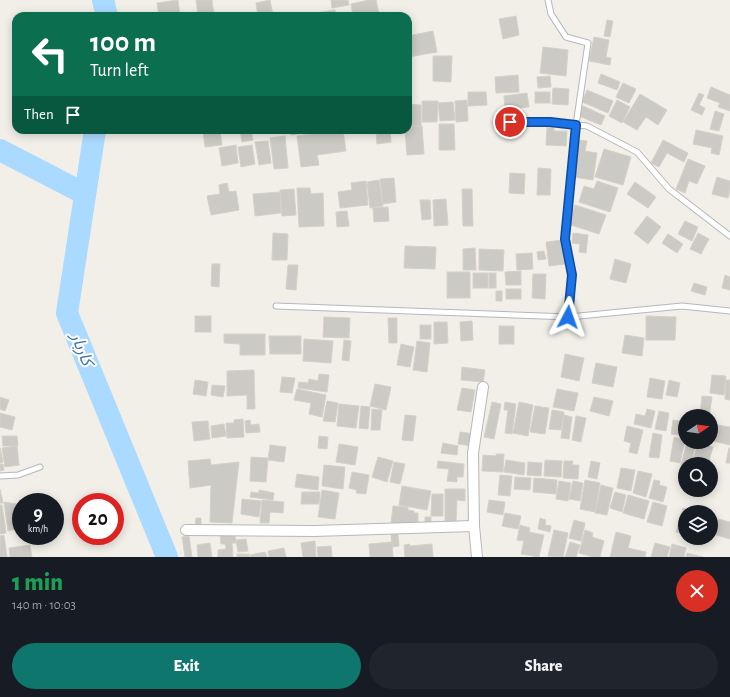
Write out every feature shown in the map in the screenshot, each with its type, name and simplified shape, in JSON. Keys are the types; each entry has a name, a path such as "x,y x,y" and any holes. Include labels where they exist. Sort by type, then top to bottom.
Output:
{"street":[{"path":"477,557 474,526 473,453 484,387"},
{"path":"186,530 314,531 474,526"}],"lane":[{"path":"548,0 551,14 566,37 588,43 576,125 565,239 572,275 568,317"},
{"path":"497,123 550,122 587,126 637,152 669,189 730,236"},
{"path":"276,306 568,317 682,306 730,311"},
{"path":"0,476 18,475 40,467"}],"building":[{"path":"178,0 180,12 158,12 157,3"},
{"path":"196,0 212,0 214,12 198,12"},
{"path":"270,0 272,12 257,12 256,3"},
{"path":"331,0 348,0 349,5 332,8"},
{"path":"376,0 379,12 352,12 351,4"},
{"path":"335,10 335,12 322,12"},
{"path":"516,16 519,35 503,39 499,19"},
{"path":"607,20 613,21 610,37 604,36"},
{"path":"433,31 437,52 412,56 412,35"},
{"path":"594,37 609,40 606,57 611,58 610,65 589,61"},
{"path":"543,47 568,50 566,76 540,73"},
{"path":"433,56 452,56 451,82 433,81"},
{"path":"601,74 620,82 617,90 598,83"},
{"path":"518,75 519,92 496,93 495,77"},
{"path":"550,76 551,87 538,88 537,77"},
{"path":"623,83 636,89 629,103 616,97"},
{"path":"711,87 730,95 730,111 718,107 720,103 707,98"},
{"path":"553,88 569,89 568,105 552,104"},
{"path":"587,90 613,101 608,113 582,102"},
{"path":"468,92 486,92 487,105 468,106"},
{"path":"535,92 550,92 550,103 535,103"},
{"path":"527,93 529,107 505,109 504,96"},
{"path":"699,93 704,95 699,105 705,108 702,115 691,110"},
{"path":"640,94 667,110 658,125 646,117 637,130 623,122"},
{"path":"467,100 468,121 456,122 455,101"},
{"path":"617,100 630,107 622,123 609,116"},
{"path":"422,101 438,101 437,122 422,122"},
{"path":"453,102 455,120 440,121 438,103"},
{"path":"412,104 421,105 421,126 412,126"},
{"path":"583,106 605,116 601,125 579,116"},
{"path":"715,111 724,114 719,131 710,129"},
{"path":"439,124 454,124 455,150 439,150"},
{"path":"422,126 424,154 407,155 405,134 412,134 412,127"},
{"path":"547,127 554,127 554,131 567,131 566,146 546,145"},
{"path":"696,130 723,136 719,155 711,153 712,148 693,144"},
{"path":"203,134 221,134 222,145 205,147"},
{"path":"241,134 252,134 253,140 242,142"},
{"path":"310,134 344,134 346,151 317,155 319,165 301,167 297,136"},
{"path":"376,134 390,134 391,142 377,144"},
{"path":"285,136 288,168 274,169 270,138"},
{"path":"579,140 587,141 585,151 597,153 593,180 573,177"},
{"path":"663,140 688,153 684,162 667,153 659,167 651,163"},
{"path":"268,141 271,163 259,165 255,142"},
{"path":"236,145 238,163 222,166 219,148"},
{"path":"252,145 255,164 241,167 238,147"},
{"path":"604,149 631,157 623,185 595,177"},
{"path":"688,159 705,166 697,184 689,181 685,193 676,189"},
{"path":"538,168 551,169 550,195 537,195"},
{"path":"510,173 525,174 524,194 509,193"},
{"path":"717,177 730,181 728,198 712,194"},
{"path":"394,178 396,202 383,204 380,179"},
{"path":"379,180 383,206 370,208 367,182"},
{"path":"366,181 368,205 340,208 338,192 352,190 351,183"},
{"path":"597,181 618,188 610,212 579,202 584,186 594,189"},
{"path":"635,182 656,197 648,208 627,194"},
{"path":"227,183 229,192 236,191 239,210 211,215 207,196 220,194 219,185"},
{"path":"297,188 310,188 311,194 323,193 324,226 299,227"},
{"path":"294,189 296,215 282,216 280,190"},
{"path":"462,189 472,189 473,226 463,226"},
{"path":"280,192 281,213 255,216 253,194"},
{"path":"446,199 448,225 434,226 433,200"},
{"path":"420,200 430,200 431,219 422,220"},
{"path":"575,205 606,215 599,234 568,224"},
{"path":"388,207 389,221 374,222 373,208"},
{"path":"347,211 349,226 337,227 336,212"},
{"path":"647,216 661,227 648,244 634,233"},
{"path":"685,221 698,227 692,241 678,234"},
{"path":"273,233 288,234 287,260 272,260"},
{"path":"573,233 588,235 586,253 579,252 580,244 572,243"},
{"path":"698,233 709,239 701,254 690,249"},
{"path":"668,234 683,244 677,253 662,243"},
{"path":"563,240 566,264 549,266 546,242"},
{"path":"405,246 436,247 435,269 404,268"},
{"path":"475,248 476,270 463,270 463,249"},
{"path":"479,249 504,250 503,271 479,270"},
{"path":"544,251 546,259 538,260 537,252"},
{"path":"532,253 533,269 517,270 516,254"},
{"path":"615,259 631,264 626,283 610,279"},
{"path":"212,264 220,264 219,287 211,286"},
{"path":"288,265 298,265 296,290 286,289"},
{"path":"521,271 521,285 506,285 505,272"},
{"path":"447,272 470,272 470,298 447,298"},
{"path":"473,273 488,273 488,288 473,288"},
{"path":"489,273 496,273 496,288 489,288"},
{"path":"533,274 546,274 545,299 532,298"},
{"path":"725,275 730,277 730,290 722,288"},
{"path":"694,283 707,287 705,295 691,291"},
{"path":"506,289 521,289 521,299 506,299"},
{"path":"496,291 502,291 502,301 496,301"},
{"path":"195,316 211,316 211,332 195,332"},
{"path":"646,316 676,317 675,340 646,340"},
{"path":"324,317 350,318 349,338 323,337"},
{"path":"388,318 397,318 397,343 389,343"},
{"path":"472,321 473,340 461,341 460,322"},
{"path":"434,322 447,322 448,343 434,344"},
{"path":"420,325 431,325 431,339 420,339"},
{"path":"499,326 514,326 514,344 499,344"},
{"path":"224,334 265,334 265,355 240,355 240,344 224,343"},
{"path":"625,335 644,338 642,356 622,353"},
{"path":"269,336 301,336 301,354 270,354"},
{"path":"304,339 333,341 331,363 303,361"},
{"path":"344,340 351,341 349,361 342,360"},
{"path":"417,341 430,343 427,372 413,370"},
{"path":"401,344 414,347 410,367 397,365"},
{"path":"565,354 584,358 579,381 561,377"},
{"path":"596,363 617,367 613,387 592,383"},
{"path":"462,367 485,370 483,382 461,380"},
{"path":"254,370 255,409 247,409 247,395 227,396 227,371"},
{"path":"319,374 329,375 327,392 298,388 299,382 308,383 309,379 318,381"},
{"path":"712,375 726,376 724,395 710,393"},
{"path":"282,377 295,378 292,393 280,392"},
{"path":"650,378 665,381 662,399 647,397"},
{"path":"195,380 208,382 206,396 193,394"},
{"path":"669,380 680,383 677,397 666,395"},
{"path":"726,380 730,380 730,400 725,399"},
{"path":"375,384 391,387 386,410 370,406"},
{"path":"212,385 225,386 223,397 211,395"},
{"path":"462,388 475,390 471,412 457,410"},
{"path":"297,389 326,395 322,417 309,414 311,403 294,400"},
{"path":"557,389 578,393 574,411 553,407"},
{"path":"702,396 712,397 710,409 701,409"},
{"path":"0,397 9,400 5,411 0,409"},
{"path":"594,397 613,401 609,416 590,411"},
{"path":"327,401 338,403 335,422 323,421"},
{"path":"492,402 501,404 494,439 484,437"},
{"path":"505,402 516,404 512,434 505,433 508,410 504,410"},
{"path":"519,402 533,405 528,436 513,433"},
{"path":"339,404 359,406 356,428 337,426"},
{"path":"361,406 370,407 368,429 359,428"},
{"path":"535,406 549,408 545,434 530,432"},
{"path":"372,409 382,410 380,430 371,430"},
{"path":"647,409 655,411 651,428 634,424 636,414 645,416"},
{"path":"552,410 564,412 561,430 549,429"},
{"path":"659,411 669,413 666,431 655,429"},
{"path":"0,413 15,417 12,430 0,427"},
{"path":"405,415 416,416 413,441 402,440"},
{"path":"564,415 572,417 569,439 561,438"},
{"path":"576,416 586,418 581,442 572,440"},
{"path":"243,419 244,437 227,438 226,423 234,423 234,420"},
{"path":"250,420 251,425 259,424 260,432 246,433 245,421"},
{"path":"673,420 678,421 678,435 671,434"},
{"path":"208,421 210,439 194,441 192,422"},
{"path":"224,424 226,436 212,438 211,426"},
{"path":"718,425 730,427 730,445 718,442"},
{"path":"627,426 643,430 637,454 629,452 631,443 624,441"},
{"path":"460,432 475,434 473,446 458,444"},
{"path":"653,433 662,435 659,458 649,457"},
{"path":"2,436 17,436 18,446 3,446"},
{"path":"319,436 328,437 327,449 318,448"},
{"path":"674,437 678,438 678,449 683,449 681,457 678,457 678,463 670,461"},
{"path":"443,443 458,446 457,455 441,453"},
{"path":"339,444 358,447 355,465 336,462"},
{"path":"270,445 286,447 284,462 268,460"},
{"path":"17,446 19,465 5,467 2,448"},
{"path":"0,448 3,462 0,463"},
{"path":"729,448 730,463 726,463"},
{"path":"685,449 694,449 693,457 683,457"},
{"path":"696,449 712,449 710,457 694,457"},
{"path":"496,454 504,454 503,472 482,471 483,455 496,456"},
{"path":"251,457 268,458 266,482 250,481"},
{"path":"378,457 393,461 387,482 372,477"},
{"path":"210,459 211,465 239,462 232,523 210,522 211,485 190,488 188,461"},
{"path":"506,460 525,463 524,475 504,472"},
{"path":"545,460 562,461 561,477 544,476"},
{"path":"438,461 464,464 463,477 457,477 457,482 447,481 449,469 437,468"},
{"path":"564,461 573,461 572,465 579,465 578,479 563,478"},
{"path":"591,461 600,463 597,479 588,477"},
{"path":"394,462 405,464 400,484 390,482"},
{"path":"528,462 542,463 541,476 527,475"},
{"path":"0,464 3,464 4,470 0,471"},
{"path":"324,465 345,467 343,489 322,486"},
{"path":"621,468 635,470 631,491 617,488"},
{"path":"638,471 652,474 646,497 633,493"},
{"path":"352,472 369,475 366,494 356,493 357,490 349,488"},
{"path":"297,474 319,477 318,490 295,487"},
{"path":"500,475 512,476 510,496 498,495"},
{"path":"515,477 531,478 530,490 514,489"},
{"path":"534,478 557,480 556,494 533,492"},
{"path":"585,480 600,483 595,512 580,509"},
{"path":"654,480 660,481 659,485 667,487 663,502 649,498"},
{"path":"559,481 571,483 568,501 556,499"},
{"path":"573,481 583,483 580,501 569,499"},
{"path":"601,485 613,488 607,515 595,513"},
{"path":"402,486 431,491 427,510 399,505"},
{"path":"0,489 3,503 0,503"},
{"path":"445,489 465,489 465,501 457,500 456,523 445,522"},
{"path":"259,490 274,493 273,500 250,497 251,492 259,493"},
{"path":"322,490 339,493 335,519 318,517"},
{"path":"302,492 320,492 319,504 301,504"},
{"path":"615,492 626,495 622,512 610,508"},
{"path":"432,494 443,494 443,516 431,516"},
{"path":"628,495 649,501 644,519 623,513"},
{"path":"242,499 261,501 259,517 241,514"},
{"path":"262,500 284,502 283,513 270,512 269,523 260,523"},
{"path":"489,500 505,502 503,515 487,512"},
{"path":"4,502 12,503 12,530 8,531"},
{"path":"653,502 667,506 662,526 647,522"},
{"path":"0,505 2,505 6,533 0,534"},
{"path":"393,506 408,507 408,510 418,513 418,525 391,523"},
{"path":"505,513 521,516 518,529 502,526"},
{"path":"425,517 431,517 431,524 425,525"},
{"path":"196,518 201,518 201,528 195,528"},
{"path":"540,518 546,520 545,525 551,526 550,532 538,529"},
{"path":"718,519 730,522 730,539 718,535"},
{"path":"574,520 585,523 581,541 569,538"},
{"path":"520,525 530,528 529,532 544,535 539,557 521,554 524,541 517,540"},
{"path":"554,530 568,533 563,557 548,556"},
{"path":"585,530 593,533 592,537 604,541 600,557 593,557 579,553"},
{"path":"616,532 631,536 628,548 646,552 645,557 610,557"},
{"path":"231,533 231,536 235,536 236,543 232,543 233,557 218,557 218,550 226,549 225,544 221,544 220,534"},
{"path":"391,534 398,534 399,546 392,547"},
{"path":"4,535 7,557 0,557 0,536"},
{"path":"189,536 192,557 185,557 182,537"},
{"path":"246,539 248,551 238,552 236,540"},
{"path":"315,541 316,557 303,557 301,543"},
{"path":"392,542 393,557 370,557 369,544"},
{"path":"570,542 580,545 576,557 565,557"},
{"path":"210,543 212,557 198,557 197,545"},
{"path":"655,543 670,547 667,557 651,557"},
{"path":"409,544 410,546 432,544 433,557 405,557 404,545"},
{"path":"672,544 686,548 684,557 669,557"},
{"path":"30,545 32,557 10,557 9,548"},
{"path":"331,546 332,557 318,557 317,547"},
{"path":"284,548 286,557 269,557 268,551"},
{"path":"265,552 267,557 251,557 250,555"},
{"path":"687,553 703,557 686,557"},
{"path":"237,554 249,554 249,557 237,557"}],"waterway":[{"name":"کاربار","path":"103,0 106,12"},
{"name":"کاربار","path":"94,134 67,313 167,557"},
{"path":"0,150 85,194"}],"route":[{"path":"510,122 550,122 576,125 565,239 572,275 568,317"}]}
